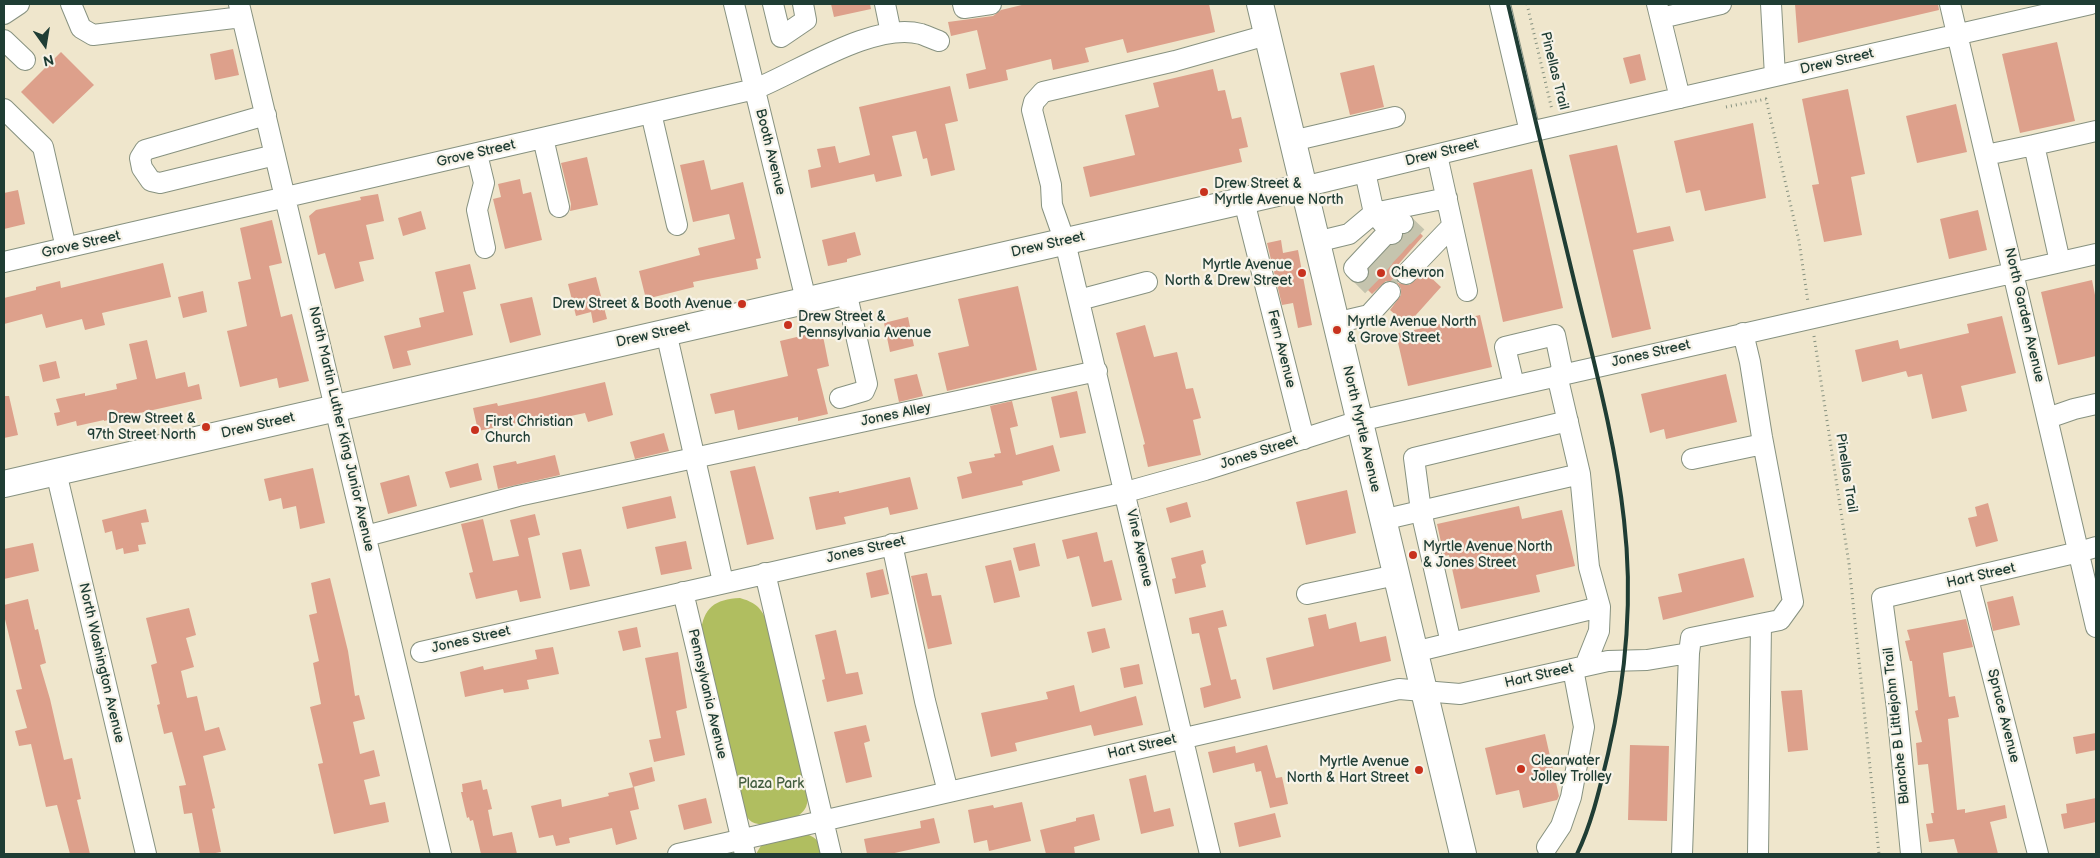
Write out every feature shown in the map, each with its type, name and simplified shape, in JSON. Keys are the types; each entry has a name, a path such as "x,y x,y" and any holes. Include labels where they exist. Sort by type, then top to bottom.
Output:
{"main road":[{"name":"North Myrtle Avenue","path":"1260,4 1463,854"},
{"name":"Drew Street","path":"4,484 1303,187"}],"street":[{"path":"4,14 19,4"},
{"path":"71,4 81,28 92,35 240,10"},
{"name":"Booth Avenue","path":"734,4 806,300"},
{"path":"773,4 781,37 806,20 802,4"},
{"path":"884,4 891,33"},
{"path":"963,4 964,8 991,4"},
{"path":"1500,4 1530,132"},
{"path":"1680,98 1659,11 1721,4"},
{"path":"1771,4 1775,76"},
{"name":"North Garden Avenue","path":"1950,4 2048,418 2088,550 2096,627"},
{"name":"Drew Street","path":"1303,187 1530,132 2091,4"},
{"name":"North Martin Luther King Junior Avenue","path":"240,10 442,854"},
{"name":"Grove Street","path":"4,262 755,90 781,79 843,47 891,33 920,34 939,41"},
{"name":"Vine Avenue","path":"1210,854 1080,300 1065,242 1052,205 1051,185 1032,110 1034,102 1043,92 1175,61 1267,35"},
{"path":"4,40 25,60"},
{"path":"4,109 43,147 66,248"},
{"path":"651,114 677,225"},
{"path":"266,115 145,150 140,158 142,168 151,181 160,183 275,155"},
{"path":"1292,141 1395,117"},
{"path":"1986,155 2096,131"},
{"path":"544,138 559,207"},
{"path":"2034,145 2060,262"},
{"path":"478,154 484,183 477,210 486,248"},
{"path":"1437,155 1467,291"},
{"path":"1349,234 1380,245 1365,172"},
{"path":"1316,242 1349,234 1374,213 1447,198"},
{"name":"Fern Avenue","path":"1244,201 1304,439"},
{"path":"1414,257 1452,226"},
{"name":"Jones Street","path":"421,652 1126,492 1205,470 1359,421 2096,254"},
{"path":"1080,300 1147,282"},
{"path":"840,398 864,391 868,384 846,291"},
{"path":"1335,323 1369,315 1383,293"},
{"path":"666,332 723,582"},
{"path":"1682,854 1691,638 1780,620 1793,602 1763,444 1750,362 1743,333"},
{"path":"1514,385 1505,347 1555,335 1568,421 1580,474 1589,567 1600,607 1599,631 1579,667 1584,726 1571,797 1562,826 1547,847"},
{"name":"Jones Alley","path":"366,536 518,496 1097,371"},
{"path":"2048,418 2096,404"},
{"path":"1451,643 1421,511 1414,458 1568,421"},
{"path":"1692,459 1763,444"},
{"name":"North Washington Avenue","path":"56,472 146,854"},
{"path":"1382,520 1580,474"},
{"path":"892,544 925,701 948,792"},
{"name":"Hart Street","path":"1882,598 2088,550"},
{"path":"765,573 831,854"},
{"path":"1307,594 1396,575"},
{"name":"Spruce Avenue","path":"1968,579 2038,854"},
{"name":"Pennsylvania Avenue","path":"683,592 743,847"},
{"name":"Blanche B Littlejohn Trail","path":"1882,598 1897,709 1911,854"},
{"path":"1414,652 1600,607"},
{"path":"1758,854 1761,624"},
{"name":"Hart Street","path":"678,854 743,847 824,821 1183,737 1399,689 1460,694 1608,661 1647,660 1689,653"}],"path":[{"name":"Pinellas Trail","path":"1527,4 1556,126"},
{"name":"Pinellas Trail","path":"1766,99 1799,241 1849,564 1879,854"}],"green space":[{"name":"Plaza Park","path":"740,598 757,606 766,619 771,631 809,791 807,805 802,812 797,817 782,823 758,824 752,822 744,813 701,633 704,617 712,606 724,600"},
{"path":"806,834 818,841 824,854 756,854 762,844"}],"building":[{"path":"831,4 870,4 871,9 834,17"},
{"path":"1026,4 1209,4 1215,32 1127,53 1123,39 1085,48 1089,62 1053,70 1051,59 1006,70 1008,80 969,89 966,74 986,69 977,30 951,36 948,22 993,16 1001,10"},
{"path":"1795,4 1938,4 1939,10 1798,43"},
{"path":"2057,42 2075,121 2020,133 2002,54"},
{"path":"233,49 239,75 215,80 210,54"},
{"path":"61,52 94,85 53,124 21,92"},
{"path":"1640,54 1646,80 1630,84 1623,58"},
{"path":"1374,65 1384,107 1350,115 1340,73"},
{"path":"1213,69 1218,91 1225,90 1232,119 1241,117 1248,147 1239,149 1242,162 1090,197 1083,167 1135,155 1125,115 1159,107 1153,83"},
{"path":"950,86 958,121 945,124 955,170 931,176 927,158 923,159 916,131 892,136 902,176 876,182 874,174 811,188 808,170 821,167 817,149 835,146 839,163 870,155 859,107"},
{"path":"1848,89 1865,174 1851,177 1862,235 1824,242 1812,185 1819,184 1802,99"},
{"path":"1956,104 1967,152 1917,163 1906,116"},
{"path":"1753,123 1766,198 1705,211 1700,190 1686,193 1674,141"},
{"path":"1617,145 1637,233 1670,226 1674,241 1633,250 1651,329 1612,338 1569,155"},
{"path":"587,157 598,205 570,211 571,204 561,163"},
{"path":"704,160 711,190 743,182 761,258 756,259 758,269 693,282 694,287 646,299 639,271 700,255 698,248 735,239 729,214 693,222 680,165"},
{"path":"1532,169 1563,308 1503,322 1473,183"},
{"path":"520,179 523,194 531,192 542,240 505,249 493,199 501,197 498,184"},
{"path":"18,190 25,224 4,229 4,193"},
{"path":"378,194 384,221 366,225 374,259 359,262 364,281 335,289 325,253 318,255 309,216 316,210 361,200 360,197"},
{"path":"1978,210 1987,250 1949,259 1940,219"},
{"path":"421,211 426,229 403,236 398,218"},
{"path":"272,220 282,263 269,266 281,317 292,314 309,381 279,388 277,378 240,387 227,331 247,326 238,282 251,279 240,228"},
{"name":"Chevron","path":"1414,227 1423,236 1397,266 1394,272 1395,278 1398,283 1409,285 1425,272 1441,287 1407,325 1390,310 1401,295 1401,289 1398,284 1393,281 1386,281 1372,294 1361,283 1367,280 1370,275 1369,269 1391,246 1399,243 1404,235 1408,234"},
{"path":"855,232 861,255 847,259 847,262 828,266 822,240"},
{"path":"1281,240 1283,253 1298,250 1312,325 1298,328 1293,303 1282,305 1267,243"},
{"path":"163,263 171,297 102,313 105,325 85,330 82,319 46,328 42,314 4,324 4,298 36,290 36,287 60,281 61,288"},
{"path":"470,264 476,289 463,292 473,335 407,351 411,365 393,369 384,336 421,327 419,318 444,312 435,272"},
{"path":"596,277 607,319 593,323 591,312 576,316 568,284"},
{"path":"2092,280 2096,300 2096,356 2058,365 2041,292"},
{"path":"1018,286 1037,370 947,391 938,353 969,346 958,299"},
{"path":"203,291 207,312 183,318 178,297"},
{"path":"532,297 541,335 510,343 500,304"},
{"path":"1480,315 1492,367 1408,386 1396,334"},
{"path":"2002,316 2016,373 1961,386 1967,411 1932,419 1922,374 1908,377 1906,371 1862,382 1855,350 1898,340 1900,349 1969,333 1967,324"},
{"path":"908,317 914,346 890,352 884,323"},
{"path":"1145,325 1154,357 1177,352 1186,389 1193,388 1201,418 1193,420 1201,455 1148,467 1143,445 1145,444 1116,333"},
{"path":"822,331 829,366 817,369 828,414 798,421 798,417 738,430 734,410 715,414 710,394 788,376 780,341"},
{"path":"147,340 156,379 185,372 188,387 199,384 202,399 104,421 77,426 76,421 57,426 54,413 60,412 56,399 85,393 85,396 117,389 116,384 137,379 129,344"},
{"path":"56,361 60,378 43,382 39,365"},
{"path":"917,374 923,396 899,402 894,379"},
{"path":"1726,374 1737,422 1666,439 1664,429 1650,433 1641,394"},
{"path":"605,382 613,415 588,422 585,413 518,427 517,423 478,431 473,408 497,403 498,406"},
{"path":"1077,391 1086,433 1060,438 1051,397"},
{"path":"4,396 9,396 18,435 4,438"},
{"path":"1012,401 1018,426 1010,428 1016,455 1053,445 1060,471 1022,481 1023,485 962,499 957,477 972,473 969,462 995,457 994,454 1001,453 990,406"},
{"path":"664,433 669,451 635,459 630,442"},
{"path":"555,455 560,475 498,489 493,466 516,461 517,464"},
{"path":"478,463 482,480 450,488 445,472"},
{"path":"755,466 774,539 747,545 730,471"},
{"path":"313,468 325,523 300,529 296,506 283,509 281,498 269,501 264,479"},
{"path":"409,475 417,506 388,514 380,483"},
{"path":"910,477 918,509 890,515 888,507 844,517 846,524 816,530 809,497 839,491 839,493"},
{"path":"1347,490 1356,533 1306,545 1296,502"},
{"path":"671,496 676,518 627,529 622,507"},
{"path":"1187,502 1191,517 1170,523 1166,508"},
{"path":"1988,503 1998,541 1976,547 1968,518 1977,516 1975,507"},
{"path":"1519,506 1522,519 1562,510 1575,566 1536,575 1540,592 1461,609 1449,555 1444,556 1437,524"},
{"path":"146,509 149,522 141,523 146,544 138,545 139,551 124,554 123,548 116,550 112,531 105,533 102,520"},
{"path":"535,514 540,535 528,538 541,598 520,602 517,590 476,599 469,573 473,572 461,524 483,519 493,561 519,556 510,520"},
{"path":"1097,532 1104,562 1112,560 1122,600 1092,607 1079,556 1067,559 1062,540"},
{"path":"686,541 692,569 661,575 655,547"},
{"path":"33,543 39,571 4,579 4,549"},
{"path":"1035,543 1040,566 1019,571 1013,548"},
{"path":"581,549 590,586 570,590 562,553"},
{"path":"1203,550 1206,563 1201,565 1206,587 1175,594 1172,579 1176,578 1171,558"},
{"path":"1744,558 1754,597 1663,620 1658,597 1682,592 1678,574"},
{"path":"1011,560 1020,597 994,603 985,566"},
{"path":"883,569 889,594 871,598 866,573"},
{"path":"927,573 932,596 941,595 952,644 928,649 911,576"},
{"path":"330,578 348,651 355,696 359,695 365,719 353,722 360,754 374,750 380,776 364,780 370,805 385,802 389,822 334,834 318,764 323,763 310,707 321,704 313,663 319,661 309,615 317,613 311,583"},
{"path":"2013,596 2020,625 1993,631 1987,602"},
{"path":"28,599 35,630 38,629 46,663 40,665 64,760 72,758 81,799 77,800 90,854 70,854 57,805 46,807 31,744 19,746 15,731 27,728 16,690 22,689 4,615 4,605"},
{"path":"189,608 196,635 186,638 194,667 181,671 187,698 197,696 205,731 219,727 226,750 203,756 215,808 212,809 221,852 210,854 200,854 192,813 184,814 179,786 186,785 172,732 164,734 157,705 160,704 151,665 157,663 146,618"},
{"path":"1223,610 1227,626 1218,628 1231,680 1236,679 1241,698 1204,708 1200,688 1211,685 1199,633 1192,634 1189,618"},
{"path":"1326,614 1329,629 1356,622 1360,642 1386,636 1391,661 1273,690 1266,658 1314,646 1308,618"},
{"path":"1966,619 1973,647 1943,653 1949,697 1955,696 1959,717 1948,719 1957,810 1965,809 1965,813 2005,805 2007,818 1990,822 1998,854 1958,854 1954,839 1929,842 1926,824 1933,823 1931,813 1934,813 1928,764 1918,765 1916,743 1922,742 1915,711 1918,710 1912,661 1910,661 1905,641 1910,640 1907,630"},
{"path":"637,627 641,647 623,651 618,631"},
{"path":"1105,628 1110,648 1092,653 1087,632"},
{"path":"836,630 846,674 858,672 863,694 827,702 822,680 825,679 815,635"},
{"path":"553,647 559,674 527,680 529,689 504,693 503,689 465,697 460,672 483,666 484,670 537,659 535,650"},
{"path":"678,652 687,708 676,711 685,755 654,762 649,740 661,738 645,658"},
{"path":"1139,664 1143,684 1124,688 1120,668"},
{"path":"1074,685 1080,712 1136,696 1143,725 1094,736 1091,725 1015,743 1017,751 991,757 981,713 1048,699 1046,692"},
{"path":"1802,690 1808,750 1788,752 1781,691"},
{"path":"866,725 870,741 864,743 872,777 846,783 834,732"},
{"path":"2096,733 2096,750 2076,754 2073,737"},
{"name":"Clearwater Jolley Trolley","path":"1545,734 1559,796 1557,800 1523,808 1519,790 1496,795 1485,748"},
{"path":"1267,745 1276,778 1282,777 1288,804 1270,808 1261,771 1256,772 1254,763 1213,773 1208,752 1235,746 1236,753"},
{"path":"1630,745 1669,746 1667,821 1628,820"},
{"path":"652,767 655,781 633,787 629,773"},
{"path":"1146,775 1154,812 1170,808 1174,826 1141,834 1129,779"},
{"path":"481,780 483,790 487,789 492,809 488,810 493,836 512,832 517,854 481,854 473,820 470,821 469,817 467,818 461,792 463,792 462,784"},
{"path":"634,787 639,809 630,811 637,839 616,845 612,828 569,838 570,843 556,846 553,835 539,838 531,806 561,799 562,807 609,796 608,793"},
{"path":"706,798 712,823 684,830 678,805"},
{"path":"2096,798 2096,822 2064,829 2061,814 2067,813 2066,804"},
{"path":"1022,802 1031,841 989,851 987,840 974,843 968,810 993,805 994,808"},
{"path":"1275,813 1281,837 1239,847 1234,823"},
{"path":"1094,814 1100,840 1074,847 1075,854 1046,854 1040,830 1076,821 1076,818"},
{"path":"934,818 940,843 890,854 867,854 864,839 921,828 920,821"}],"tunnel":[{"path":"1403,223 1420,239"},
{"path":"1392,234 1410,250"},
{"path":"1382,245 1399,261"},
{"path":"1371,258 1398,282"},
{"path":"1358,272 1375,289"}],"railway":[{"path":"1508,4 1609,427 1620,489 1627,549 1628,608 1619,696 1599,792 1577,854"}],"place":[{"name":"Drew Street & Myrtle Avenue North","path":"1204,192"},
{"name":"Myrtle Avenue North & Drew Street","path":"1302,273"},
{"name":"Chevron","path":"1381,273"},
{"name":"Drew Street & Booth Avenue","path":"742,304"},
{"name":"Drew Street & Pennsylvania Avenue","path":"788,325"},
{"name":"Myrtle Avenue North & Grove Street","path":"1337,330"},
{"name":"Drew Street & 97th Street North","path":"206,427"},
{"name":"First Christian Church","path":"475,430"},
{"name":"Myrtle Avenue North & Jones Street","path":"1413,555"},
{"name":"Clearwater Jolley Trolley","path":"1521,769"},
{"name":"Myrtle Avenue North & Hart Street","path":"1419,770"}]}
